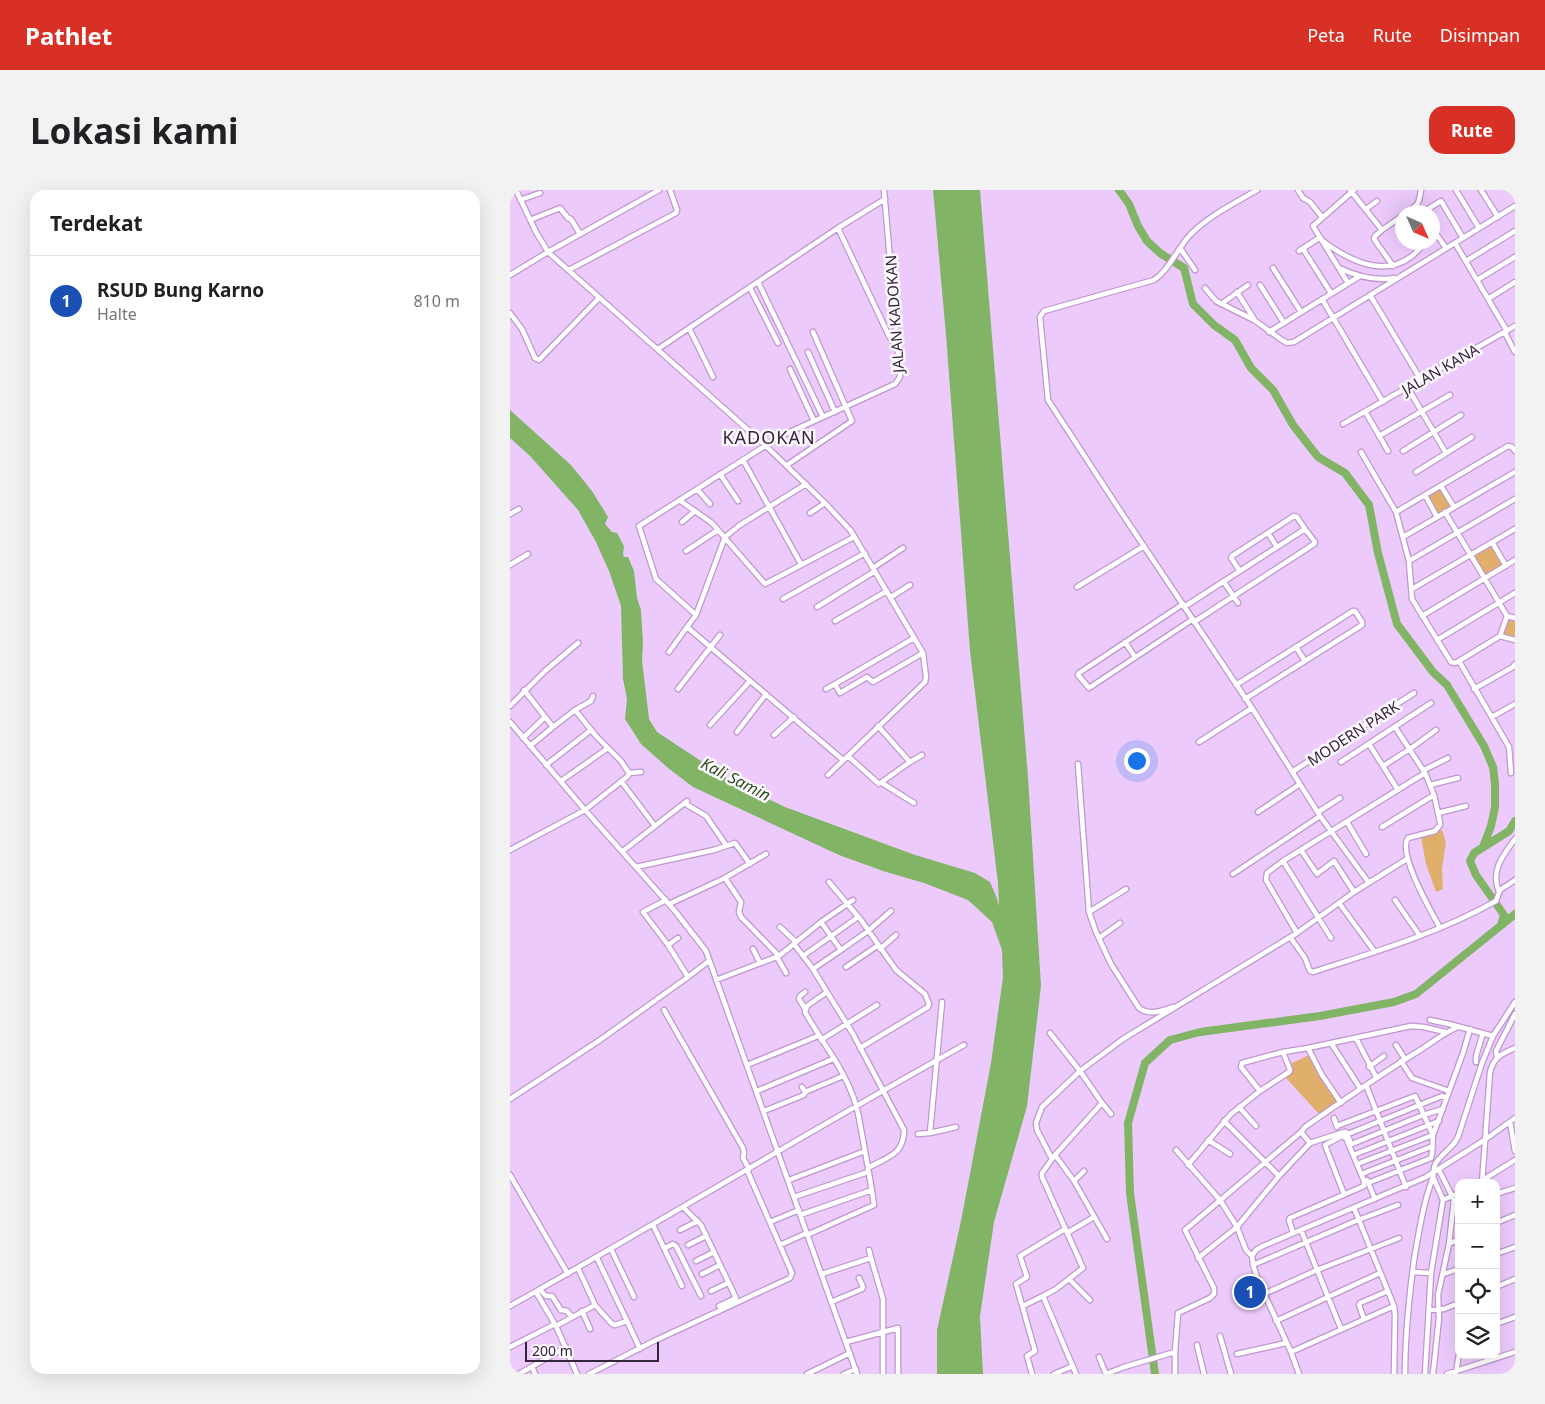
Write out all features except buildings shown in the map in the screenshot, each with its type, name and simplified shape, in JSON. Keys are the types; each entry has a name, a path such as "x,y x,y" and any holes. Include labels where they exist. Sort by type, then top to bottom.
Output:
{"street":[{"path":"516,190 548,252 766,445 825,503 865,553 923,653 926,680 828,776"},
{"path":"510,275 659,190"},
{"path":"569,270 676,213 677,210 670,190"},
{"name":"JALAN KADOKAN","path":"696,614 656,579 639,526 766,445 898,380 901,371 884,190"},
{"path":"1257,190 1196,230 1157,278 1044,311 1040,317 1048,400 1252,708 1319,814 1369,883"},
{"path":"1298,190 1303,198 1310,202 1322,217"},
{"path":"1418,205 1421,190"},
{"path":"1456,190 1479,228"},
{"path":"1481,190 1498,217"},
{"path":"1512,190 1515,194"},
{"path":"1348,283 1312,226 1351,191 1382,230"},
{"path":"520,200 540,193"},
{"path":"658,350 838,228 885,199"},
{"path":"1366,209 1377,200"},
{"path":"1433,205 1440,201 1463,238"},
{"path":"1205,288 1221,304 1254,320 1269,332 1291,343 1515,206"},
{"path":"530,220 560,208 567,218 572,219 580,234"},
{"path":"1393,266 1374,239 1375,236 1395,221"},
{"path":"838,228 889,336 893,342 898,343"},
{"path":"1466,261 1515,231"},
{"path":"1319,238 1301,250 1332,293"},
{"path":"1319,238 1344,255 1385,268 1393,266 1418,250"},
{"path":"1440,239 1446,248"},
{"path":"1455,243 1488,298 1515,352"},
{"path":"1180,248 1195,270"},
{"path":"1477,280 1515,257"},
{"path":"1273,268 1301,312"},
{"path":"1339,268 1360,276 1386,279 1398,278"},
{"path":"1269,332 1360,276"},
{"path":"758,282 823,417"},
{"path":"1488,298 1515,282"},
{"path":"1221,304 1248,285"},
{"path":"1260,285 1284,323"},
{"path":"750,288 778,343"},
{"path":"1237,292 1254,320"},
{"path":"1370,295 1421,380"},
{"path":"510,313 522,329 535,358 539,360 599,298"},
{"path":"1322,299 1383,402"},
{"name":"JALAN KANA","path":"1343,424 1366,413 1515,326"},
{"path":"689,328 713,377"},
{"path":"786,465 852,419 813,332"},
{"path":"808,352 835,412"},
{"path":"790,369 814,421"},
{"path":"1408,388 1446,453"},
{"path":"1379,436 1450,395"},
{"path":"1366,413 1388,451"},
{"path":"1403,451 1462,415"},
{"path":"1416,472 1472,437"},
{"path":"1396,512 1510,446 1515,451"},
{"path":"1361,452 1396,512 1409,561 1412,599 1451,662 1456,663 1500,636 1507,616"},
{"path":"743,460 801,564"},
{"path":"1403,537 1515,472"},
{"path":"720,474 738,501"},
{"path":"668,652 696,614 725,537 740,525 806,484"},
{"path":"1441,486 1454,507"},
{"path":"697,488 710,504"},
{"path":"1425,495 1437,517"},
{"path":"679,500 712,523 765,584 854,537"},
{"path":"1409,561 1515,500"},
{"path":"810,513 825,503"},
{"path":"510,514 519,509"},
{"path":"682,522 695,511"},
{"path":"1445,512 1507,616 1515,618"},
{"path":"1240,571 1231,558 1232,556 1294,516 1297,517 1306,529 1314,542 1314,544 1234,597 1135,657 1089,688 1078,675 1125,642 1224,582 1306,529"},
{"path":"1412,589 1515,529"},
{"path":"686,551 718,530"},
{"path":"1268,532 1277,547"},
{"path":"1492,542 1506,566"},
{"path":"1077,587 1144,546"},
{"path":"817,607 902,548"},
{"path":"783,599 865,553"},
{"path":"510,565 528,554"},
{"path":"1422,616 1515,560"},
{"path":"1224,582 1238,603"},
{"path":"891,597 910,585"},
{"path":"835,620 887,591"},
{"path":"1437,640 1515,593"},
{"path":"1236,685 1355,611 1362,625 1246,699"},
{"path":"687,627 794,717 876,782 882,783 914,803"},
{"path":"678,689 720,635"},
{"path":"1500,636 1515,640"},
{"path":"826,689 914,638"},
{"path":"1125,642 1135,657"},
{"path":"510,706 524,690 578,643"},
{"path":"1296,647 1305,661"},
{"path":"835,684 840,693 867,678 873,682 923,653"},
{"path":"1459,661 1509,747 1511,773"},
{"path":"1474,689 1515,666"},
{"path":"710,726 750,680"},
{"path":"524,690 553,727"},
{"name":"MODERN PARK","path":"1292,772 1414,693"},
{"path":"737,732 766,694"},
{"path":"530,746 575,710 592,700 593,696"},
{"path":"1341,762 1431,703"},
{"path":"1492,717 1515,704"},
{"path":"1200,742 1252,708"},
{"path":"575,710 591,730 621,761 629,773"},
{"path":"523,738 545,717"},
{"path":"774,734 794,717"},
{"path":"510,722 585,810 668,902 702,945 757,1091 856,1371 844,1374"},
{"path":"878,726 910,762"},
{"path":"1395,727 1425,771 1434,795 1440,825 1438,829 1406,840 1407,859 1440,928"},
{"path":"546,765 591,730"},
{"path":"1383,766 1436,730"},
{"path":"1369,744 1398,790"},
{"path":"1509,747 1515,744"},
{"path":"560,781 608,748"},
{"path":"882,783 922,755"},
{"path":"1297,933 1266,880 1267,873 1283,861 1448,758"},
{"path":"1078,764 1089,912 1099,938 1112,964 1139,1008 1154,1013 1183,1003"},
{"path":"510,850 585,810 629,773 641,772"},
{"path":"1430,785 1458,778"},
{"path":"621,781 655,826"},
{"path":"1258,812 1300,784"},
{"path":"1382,827 1434,795"},
{"path":"1233,874 1340,798"},
{"path":"623,851 685,802 706,816 726,845"},
{"path":"1438,813 1466,806"},
{"path":"1348,822 1366,854"},
{"path":"1499,892 1496,882 1497,867 1515,839"},
{"path":"636,867 709,851 737,841 750,864"},
{"path":"1301,850 1317,874 1334,861 1354,892"},
{"path":"688,977 668,945 643,912 725,878 766,854"},
{"path":"1107,1240 1074,1181 1054,1157 1037,1130 1036,1123 1042,1107 1080,1070 1123,1039 1297,933 1354,892 1407,859"},
{"path":"1283,861 1331,938"},
{"path":"725,878 741,902 739,915 778,956 786,973"},
{"path":"1290,937 1305,958 1311,972 1420,936 1489,906 1496,901 1499,892 1515,880"},
{"path":"828,882 848,904 896,970 925,994 929,1004 928,1007 860,1048"},
{"path":"1089,912 1126,889"},
{"path":"716,980 778,956 821,922 854,900"},
{"path":"1395,900 1420,936"},
{"path":"1339,903 1375,952"},
{"path":"813,969 868,931 891,911"},
{"path":"803,956 858,917"},
{"path":"821,922 840,950"},
{"path":"1099,938 1120,923"},
{"path":"780,927 795,943 813,969 860,1048 903,1129 903,1141 900,1150 868,1170 794,1197"},
{"path":"846,967 879,948 896,935"},
{"path":"668,945 678,938"},
{"path":"753,949 760,963"},
{"path":"510,1099 600,1040 709,961"},
{"path":"780,1245 874,1204 856,1106 844,1076 820,1038 799,999 805,992"},
{"path":"805,1009 827,992"},
{"path":"930,1133 942,1002"},
{"path":"1425,1374 1431,1272 1442,1200 1435,1173 1435,1164 1450,1149 1458,1137 1472,1088 1493,1036 1515,1002"},
{"path":"747,1065 820,1038 877,1005"},
{"path":"589,1374 790,1278 792,1273 743,1158 743,1148 664,1010"},
{"path":"1496,1051 1515,1014"},
{"path":"1430,1020 1493,1036"},
{"path":"1260,1091 1240,1064 1282,1052 1411,1026 1446,1032"},
{"path":"1175,1374 1178,1313 1210,1298 1214,1294 1214,1288 1185,1230 1265,1161 1360,1088 1434,1042 1446,1032 1458,1027"},
{"path":"1368,1183 1431,1158 1433,1136 1470,1029"},
{"path":"1050,1033 1080,1070 1102,1104 1112,1114"},
{"path":"1476,1062 1482,1033"},
{"path":"1356,1038 1369,1067 1376,1077"},
{"path":"1491,1042 1497,1057"},
{"path":"1331,1043 1360,1088"},
{"path":"510,1306 597,1258 883,1090 964,1045"},
{"path":"1396,1045 1412,1078 1448,1091"},
{"path":"1308,1048 1322,1075 1341,1103"},
{"path":"1481,1179 1486,1139 1488,1081 1492,1065 1497,1057 1514,1050"},
{"path":"1188,1165 1224,1121 1239,1107 1289,1072 1290,1070 1282,1052"},
{"path":"1369,1067 1384,1056"},
{"path":"757,1091 833,1059"},
{"path":"764,1111 844,1076"},
{"path":"1366,1085 1406,1187"},
{"path":"802,1086 805,1092"},
{"path":"1337,1126 1415,1096 1433,1136"},
{"path":"1198,1258 1237,1228 1279,1176 1310,1143 1339,1133 1346,1132 1348,1134 1442,1096 1446,1098"},
{"path":"1023,1306 1043,1296 1083,1268 1042,1177 1042,1173 1102,1104"},
{"path":"1239,1107 1256,1126"},
{"path":"1352,1144 1423,1115 1443,1109"},
{"path":"1334,1118 1339,1133"},
{"path":"1252,1256 1256,1250 1263,1246 1406,1187 1435,1173 1515,1118"},
{"path":"1224,1121 1279,1176"},
{"path":"1356,1154 1439,1121"},
{"path":"1510,1122 1515,1152"},
{"path":"918,1134 956,1127"},
{"path":"1301,1132 1310,1143"},
{"path":"1348,1134 1375,1199"},
{"path":"1293,1234 1289,1219 1364,1186 1365,1184 1346,1138 1342,1136 1326,1143 1326,1145 1344,1194"},
{"path":"1360,1163 1433,1136"},
{"path":"1208,1140 1230,1154"},
{"path":"1364,1173 1433,1146"},
{"path":"1176,1150 1220,1200 1237,1228 1246,1250 1252,1256 1253,1265 1264,1294 1291,1352 1298,1374"},
{"path":"788,1180 865,1151"},
{"path":"1486,1179 1515,1160"},
{"path":"1074,1181 1084,1171"},
{"path":"1434,1374 1438,1295 1449,1244 1453,1210 1452,1196 1435,1173"},
{"path":"1405,1374 1405,1344 1412,1272 1422,1210 1435,1173"},
{"path":"510,1175 568,1274"},
{"path":"1500,1193 1515,1188"},
{"path":"770,1222 872,1190"},
{"path":"1442,1200 1455,1195"},
{"path":"1253,1265 1398,1205"},
{"path":"683,1207 698,1221 736,1298 719,1306"},
{"path":"1354,1208 1394,1306 1394,1374"},
{"path":"1500,1221 1515,1215"},
{"path":"1032,1374 1027,1356 1035,1351 1016,1284 1027,1275 1020,1256 1094,1217"},
{"path":"680,1230 698,1221"},
{"path":"653,1225 682,1286"},
{"path":"1301,1230 1341,1329"},
{"path":"688,1245 706,1236"},
{"path":"1264,1294 1317,1270 1400,1238"},
{"path":"1449,1244 1455,1241"},
{"path":"665,1248 673,1244 676,1246 701,1296"},
{"path":"1500,1253 1515,1247"},
{"path":"611,1249 634,1298"},
{"path":"869,1250 883,1296 883,1374"},
{"path":"696,1261 714,1252"},
{"path":"597,1258 640,1348"},
{"path":"822,1274 871,1258"},
{"path":"702,1274 720,1266"},
{"path":"578,1268 595,1304 612,1324 615,1325 627,1321"},
{"path":"1412,1272 1455,1270"},
{"path":"1276,1321 1380,1273"},
{"path":"831,1302 861,1290 863,1287 859,1278"},
{"path":"1069,1279 1090,1300"},
{"path":"1500,1285 1515,1279"},
{"path":"711,1291 728,1283"},
{"path":"538,1291 546,1296 552,1296 561,1310 567,1311 572,1317"},
{"path":"538,1291 578,1374"},
{"path":"1364,1319 1358,1305 1388,1292"},
{"path":"1043,1296 1076,1374"},
{"path":"510,1347 595,1304"},
{"path":"1429,1310 1438,1310 1455,1304"},
{"path":"1291,1352 1394,1306"},
{"path":"582,1311 590,1329"},
{"path":"1500,1323 1515,1317"},
{"path":"846,1342 898,1328 898,1374"},
{"path":"1220,1336 1231,1374"},
{"path":"1236,1354 1286,1343"},
{"path":"1197,1345 1204,1374"},
{"path":"519,1374 566,1347"},
{"path":"1099,1357 1106,1374 1175,1352"},
{"path":"1447,1374 1456,1373 1515,1352"},
{"path":"807,1374 850,1353"},
{"path":"1456,1373 1458,1359"},
{"path":"1054,1374 1073,1366"},
{"path":"532,1367 536,1374"}],"shaded area":[{"path":"933,190 980,190 1028,777 1041,986 1027,1106 994,1222 980,1316 983,1374 937,1374 937,1330 961,1221 991,1063 1003,977 1002,950 992,922 968,900 924,883 839,855 693,787 641,744 625,719 627,699 623,679 621,606 609,571 596,542 578,510 530,456 510,438 510,410 571,465 592,491 608,517 605,524 612,532 617,533 624,546 624,557 628,557 634,571 637,598 641,610 642,660 649,719 657,732 733,782 785,807 915,855 975,873 990,882 999,906 998,883 970,651"},
{"path":"1440,489 1450,506 1438,514 1427,496"},
{"path":"1491,545 1502,564 1486,574 1474,556"},
{"path":"1508,619 1515,621 1515,638 1503,635"},
{"path":"1442,830 1446,842 1442,869 1443,889 1436,892 1426,864 1421,837"},
{"path":"1309,1055 1338,1102 1320,1115 1285,1077 1292,1073 1288,1065"}],"waterway":[{"path":"1119,190 1129,204 1138,226 1147,241 1160,253 1184,268 1193,304 1214,325 1235,340 1251,368 1273,390 1293,425 1318,457 1345,473 1369,505 1378,553 1397,624 1433,672 1447,685 1484,746 1493,767 1495,807 1491,826 1483,847"},
{"path":"1501,925 1504,915 1476,875 1470,861 1474,853 1509,831 1515,821"},
{"path":"1155,1374 1130,1193 1128,1123 1145,1063 1170,1040 1200,1032 1320,1016 1394,1002 1416,994 1515,914"}],"place":[{"name":"RSUD Bung Karno","path":"1250,1292"}],"district":[{"name":"KADOKAN","path":"769,437"}],"water label":[{"name":"Kali Samin","path":"736,779"}]}
